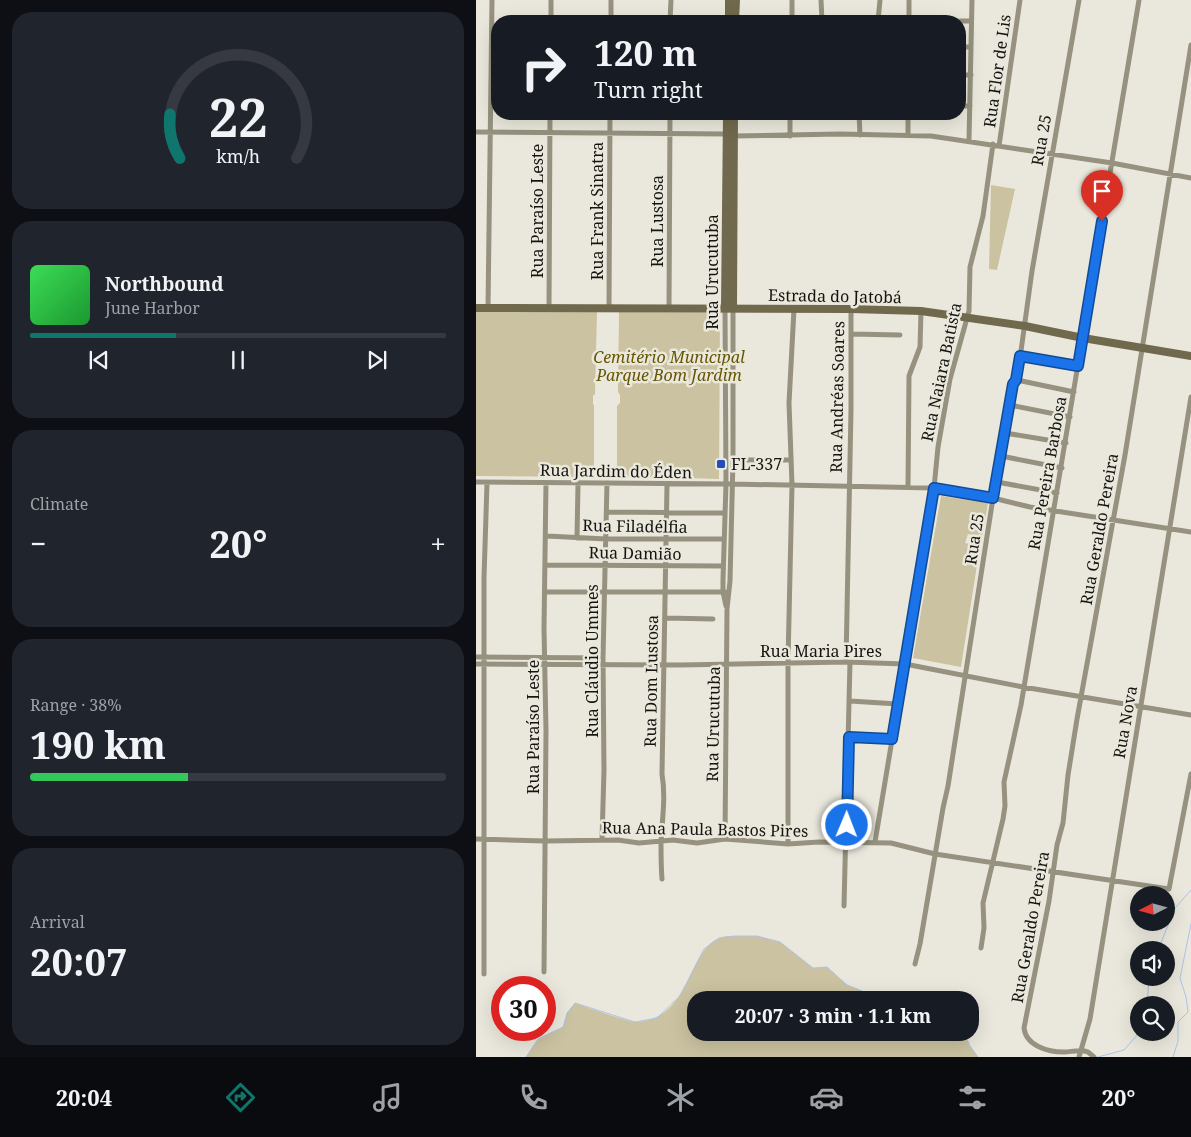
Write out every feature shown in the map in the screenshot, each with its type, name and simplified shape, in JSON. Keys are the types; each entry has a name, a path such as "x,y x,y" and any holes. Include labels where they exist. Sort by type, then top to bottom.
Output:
{"street":[{"path":"492,0 492,15"},
{"path":"551,0 551,15"},
{"path":"610,15 611,0"},
{"path":"670,15 671,0"},
{"path":"728,15 729,0"},
{"path":"735,15 736,0"},
{"path":"792,0 792,15"},
{"path":"821,0 822,15"},
{"path":"879,15 880,0"},
{"path":"909,0 909,15"},
{"path":"969,140 972,0"},
{"name":"Rua Flor de Lis","path":"996,145 1020,0"},
{"name":"Rua 25","path":"915,964 920,944 942,808 948,786 993,498 1013,384 1016,380 1051,153 1079,0"},
{"name":"Rua Pereira Barbosa","path":"980,948 984,928 983,903 1004,812 1004,782 1024,687 1062,468 1139,0"},
{"path":"966,21 971,21"},
{"name":"Rua Geraldo Pereira","path":"1080,1054 1050,1051 1031,1042 1024,1030 1049,901 1057,845 1063,823 1068,775 1125,455 1191,45"},
{"path":"966,47 971,47"},
{"path":"966,75 971,75"},
{"path":"488,308 491,120"},
{"name":"Rua Paraíso Leste","path":"549,309 550,120"},
{"name":"Rua Frank Sinatra","path":"609,308 610,120"},
{"name":"Rua Lustosa","path":"669,308 670,120"},
{"name":"Rua Urucutuba","path":"725,839 727,609 729,593 730,136 728,120"},
{"name":"Rua Urucutuba","path":"730,136 733,120"},
{"path":"790,120 790,136"},
{"path":"859,120 860,135"},
{"path":"908,120 908,134"},
{"path":"476,132 610,132 730,136 908,134 969,140 1191,178"},
{"name":"Rua Naiara Batista","path":"875,842 934,488 938,447 948,389 968,311 970,267 983,216 996,145"},
{"name":"Estrada do Jatobá","path":"476,308 729,308 921,311 1025,326 1191,356"},
{"name":"Rua Urucutuba","path":"727,609 723,592 724,513 733,460 729,308"},
{"path":"788,844 788,662 792,485 789,403 794,309"},
{"name":"Rua Andréas Soares","path":"848,662 851,309"},
{"path":"908,487 909,376 920,347 921,311"},
{"path":"851,334 900,335"},
{"path":"1020,356 1078,366"},
{"path":"1016,380 1074,392"},
{"name":"Rua Nova","path":"1080,1054 1090,1019 1191,397"},
{"path":"1010,405 1070,417"},
{"path":"1005,433 1066,443"},
{"path":"1001,456 1062,468"},
{"path":"733,460 791,460"},
{"name":"Rua Jardim do Éden","path":"476,482 934,488 993,498 1030,507 1191,532"},
{"path":"997,482 1057,493"},
{"path":"484,974 484,578 487,483"},
{"name":"Rua Paraíso Leste","path":"544,972 546,483"},
{"name":"Rua Cláudio Ummes","path":"602,840 604,770 603,658 607,483"},
{"path":"577,538 578,484"},
{"name":"Rua Dom Lustosa","path":"662,879 661,842 664,816 664,785 662,774 668,484"},
{"path":"607,512 724,513"},
{"name":"Rua Filadélfia","path":"546,536 606,539 724,539"},
{"name":"Rua Damião","path":"546,565 723,566"},
{"path":"545,592 729,593"},
{"path":"666,618 713,619"},
{"name":"Rua Maria Pires","path":"476,657 484,660 546,664 664,665 788,662 905,664 1024,687 1191,715"},
{"name":"Rua Maria Pires","path":"476,664 484,660 603,658"},
{"path":"844,906 850,701 848,662"},
{"path":"850,701 898,704"},
{"path":"849,737 892,739"},
{"name":"Rua Ana Paula Bastos Pires","path":"476,839 638,842 673,840 706,843 725,839 788,844 891,843 935,854 1169,889 1191,774"},
{"path":"1080,1054 1088,1052 1094,1057"}],"green space":[{"path":"991,185 1015,189 997,270 989,269"},
{"name":"Cemitério Municipal Parque Bom Jardim","path":"476,312 597,312 595,394 593,396 594,477 476,476"},
{"name":"Cemitério Municipal Parque Bom Jardim","path":"619,312 720,313 719,479 617,476 617,406 620,403 618,392"},
{"path":"941,496 988,503 982,537 968,534 965,543 980,546 961,667 913,658"},
{"path":"727,936 757,936 780,942 813,968 827,967 847,985 862,991 687,991 687,1041 968,1041 978,1057 526,1057 537,1041 556,1041 556,1030 563,1027 567,1013 575,1003 637,1022 655,1018 669,1009 679,997 701,955 709,945"}],"waterway":[{"path":"1162,941 1175,908 1191,890"},
{"path":"1173,1057 1178,1041 1178,1022 1188,1012 1180,978 1191,924"},
{"path":"526,1057 538,1039 563,1027 567,1013 575,1003 635,1022 657,1018 680,996 704,949 719,938 757,936 780,942 813,968 827,967 847,985 862,991"},
{"path":"1148,986 1148,996"},
{"path":"968,1041 978,1057"},
{"path":"1098,1057 1124,1050 1132,1041"}],"place":[{"name":"FL-337","path":"721,464"}],"route":[{"path":"847,825 849,737 892,739 934,488 993,498 1006,422 1012,399 1013,384 1016,380 1020,356 1078,366 1102,221"}]}
